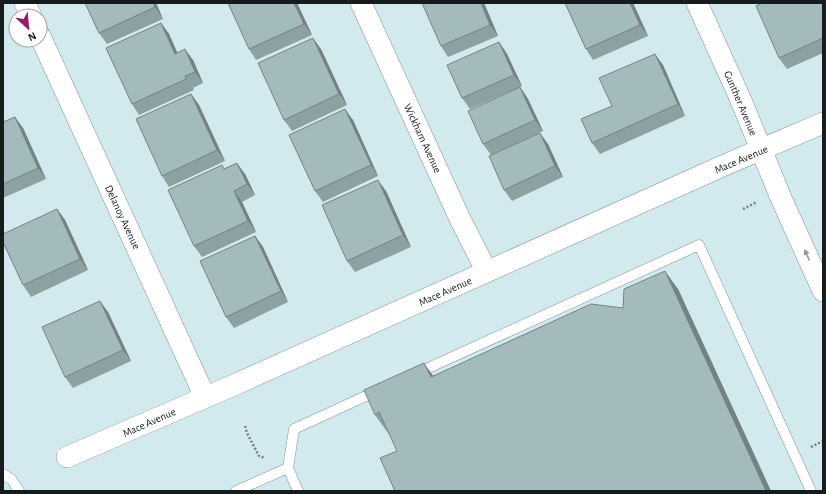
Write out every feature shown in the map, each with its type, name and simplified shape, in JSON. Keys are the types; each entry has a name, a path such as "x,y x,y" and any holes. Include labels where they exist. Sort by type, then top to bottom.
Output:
{"street":[{"name":"Wickham Avenue","path":"361,3 460,218 487,272"},
{"name":"Gunther Avenue","path":"697,3 740,98 781,198 823,291"},
{"name":"Delanoy Avenue","path":"45,48 205,397"},
{"name":"Mace Avenue","path":"66,457 205,397 823,123"}],"lane":[{"path":"410,376 699,245 811,491"},
{"path":"298,491 288,468 294,429 388,386"},
{"path":"236,491 288,468"},
{"path":"3,474 12,480 19,491"}],"path":[{"path":"743,209 762,199"},
{"path":"245,426 259,456 288,468"}],"building":[{"path":"85,3 153,3 155,7 99,33"},
{"path":"228,3 294,3 304,24 249,49"},
{"path":"422,3 481,3 490,25 441,46"},
{"path":"565,3 630,3 640,25 586,49"},
{"path":"762,3 822,3 823,38 779,58 756,6"},
{"path":"161,23 175,54 185,49 195,72 185,76 186,79 132,104 106,48"},
{"path":"313,38 339,94 284,120 258,63"},
{"path":"499,42 514,75 462,98 447,65"},
{"path":"655,54 678,104 592,143 581,119 612,106 599,78"},
{"path":"520,87 535,120 483,144 468,111"},
{"path":"191,94 217,150 162,176 136,119"},
{"path":"345,109 371,165 315,191 289,135"},
{"path":"15,117 38,168 3,184 3,122"},
{"path":"540,133 555,166 504,190 489,156"},
{"path":"237,163 247,184 234,191 248,221 194,246 168,190 222,165 224,169"},
{"path":"378,180 403,235 347,261 322,205"},
{"path":"57,209 80,259 23,285 3,242 3,234"},
{"path":"255,236 281,291 226,317 200,261"},
{"path":"665,271 766,491 395,491 380,458 397,451 379,412 375,415 364,390 424,363 431,377 591,304 623,308 624,289"},
{"path":"100,301 123,350 65,377 42,327"}]}
